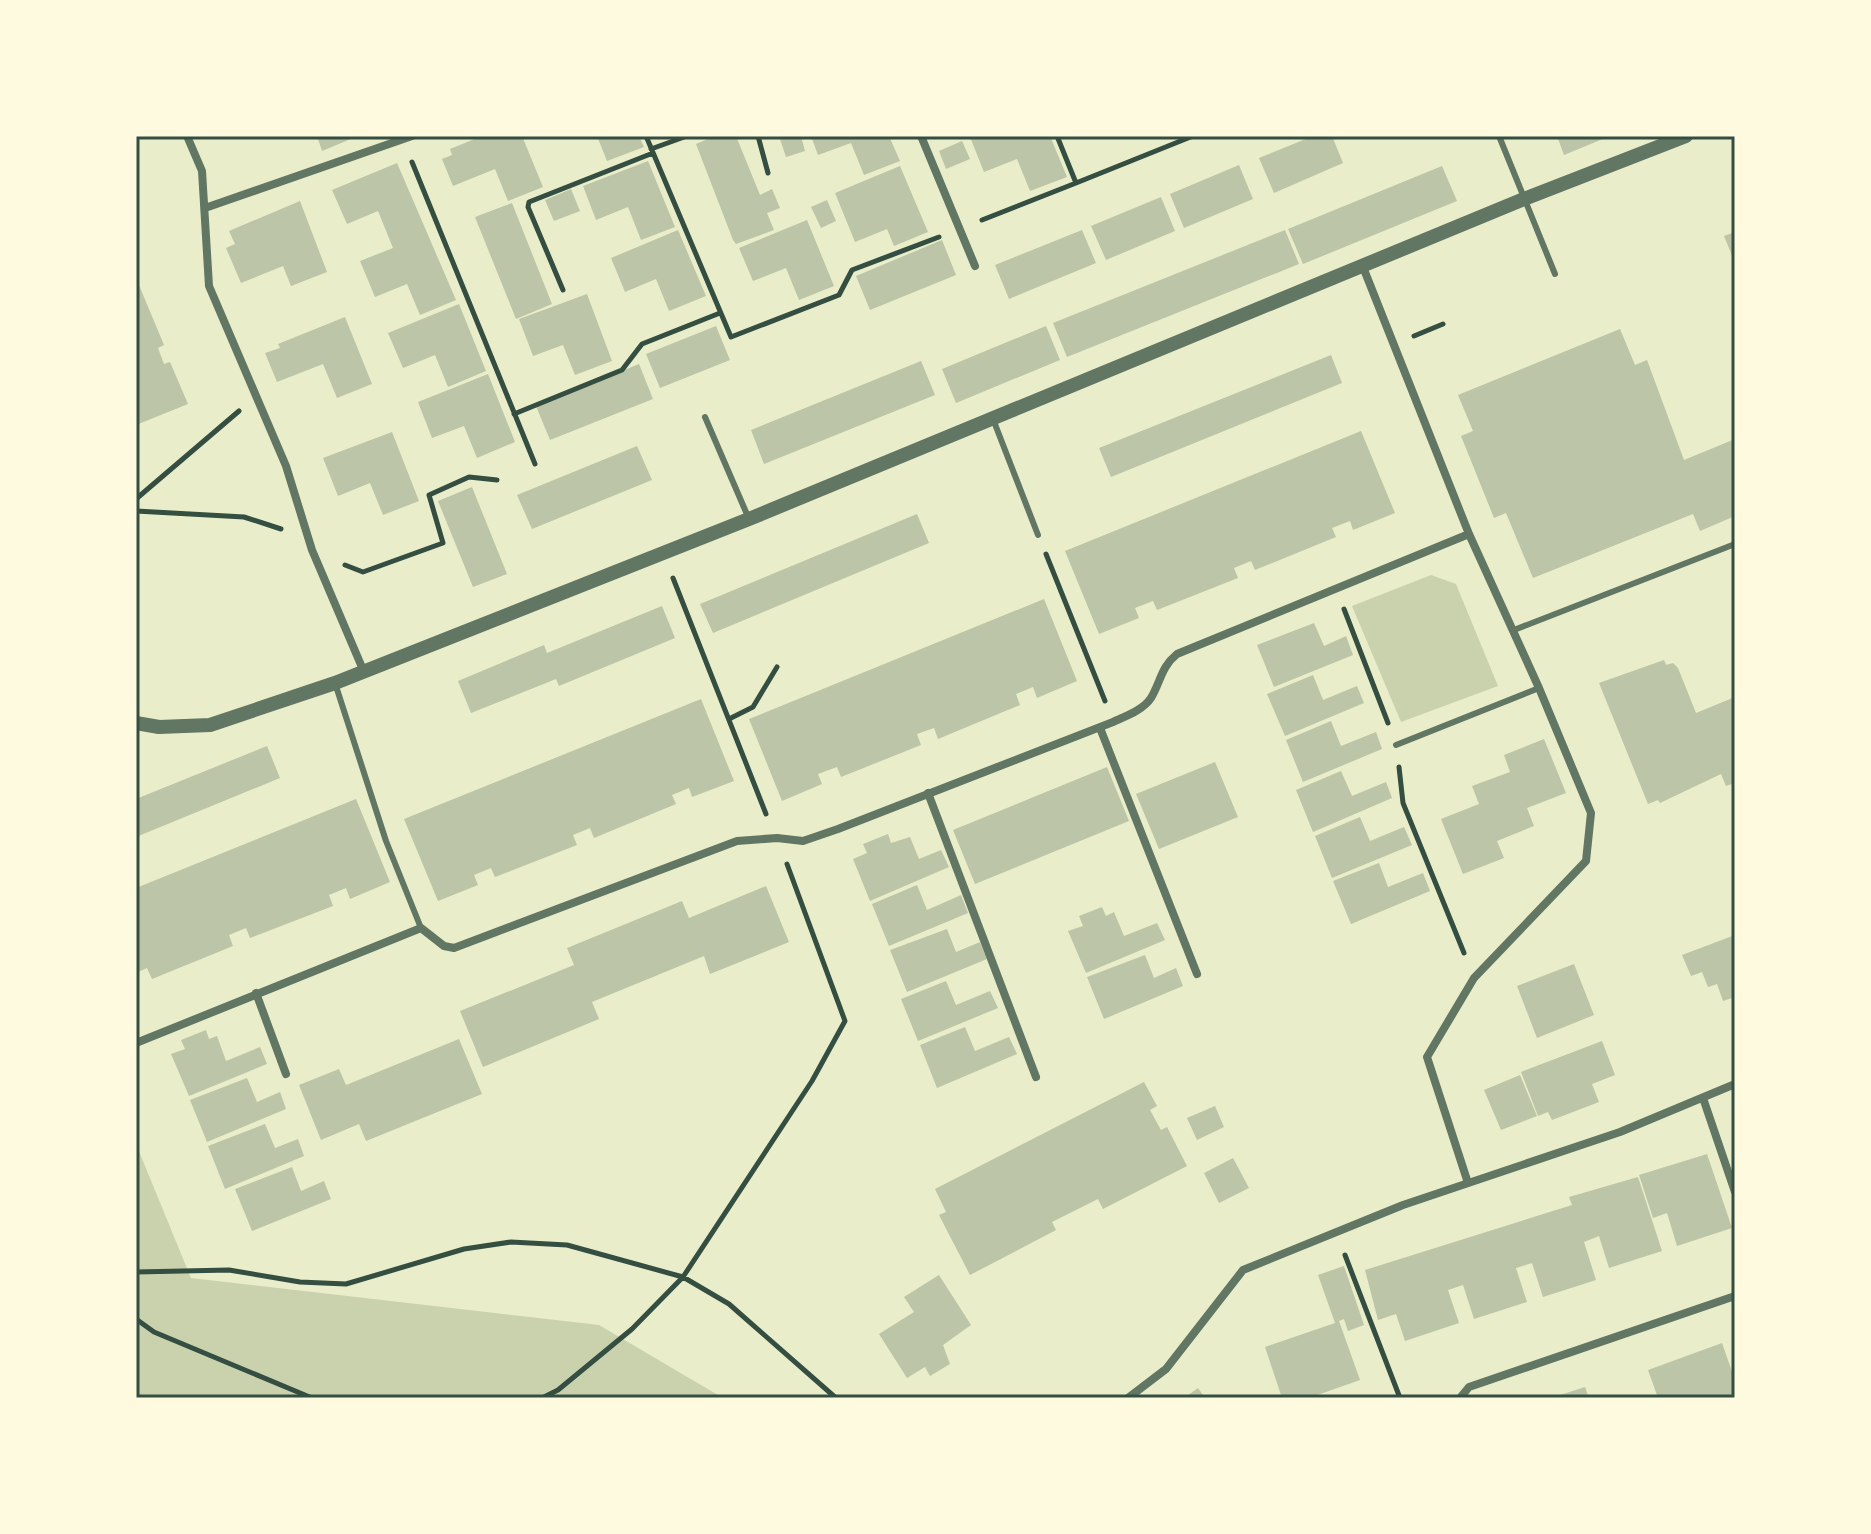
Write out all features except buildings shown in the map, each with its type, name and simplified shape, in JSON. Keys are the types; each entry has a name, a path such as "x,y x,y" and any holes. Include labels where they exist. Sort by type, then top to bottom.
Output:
{"street":[{"path":"187,136 202,171 209,286 286,466 312,550 364,672"},
{"path":"921,136 975,266"},
{"path":"136,723 159,727 210,725 335,683 749,519 1524,199 1686,136"},
{"path":"205,208 407,137"},
{"path":"1363,267 1469,534 1514,630 1591,813 1586,861 1474,978 1427,1057 1468,1183"},
{"path":"136,1043 421,928 444,946 454,948 737,841 777,838 803,841 1100,728 1136,711 1151,698 1164,665 1177,654 1469,534"},
{"path":"1100,728 1197,974"},
{"path":"928,793 1036,1077"},
{"path":"256,993 286,1074"},
{"path":"1128,1398 1166,1369 1243,1270 1336,1231 1620,1132 1735,1084"},
{"path":"1703,1098 1735,1192"},
{"path":"1460,1398 1469,1387 1735,1296"}],"lane":[{"path":"1499,136 1555,274"},
{"path":"705,417 749,519"},
{"path":"993,418 1038,535"},
{"path":"1514,630 1735,544"},
{"path":"335,683 386,841 421,928"},
{"path":"1396,745 1539,688"}],"path":[{"path":"646,136 731,337 839,295 852,270 1193,136"},
{"path":"563,290 528,207 529,202 687,136"},
{"path":"758,136 762,143 763,165 768,173"},
{"path":"1057,136 1076,183"},
{"path":"407,137 535,464"},
{"path":"514,414 622,370 642,344 720,313"},
{"path":"136,499 255,397"},
{"path":"136,511 244,517 284,530 312,550 363,572 443,543 429,495 469,477 497,480"},
{"path":"1038,535 1113,722"},
{"path":"1336,590 1396,745 1403,803 1474,978"},
{"path":"729,719 753,707 777,667"},
{"path":"542,1398 558,1390 632,1329 683,1277 812,1081"},
{"path":"1336,1231 1400,1398"},
{"path":"136,1272 229,1270 300,1282 346,1284 464,1249 511,1242 567,1245 683,1277 729,1304 836,1398"},
{"path":"136,1319 154,1332 312,1398"}],"green space":[{"path":"1431,575 1456,584 1498,686 1401,722 1352,606"},
{"path":"136,1144 191,1278 599,1325 723,1398 136,1398"}]}
